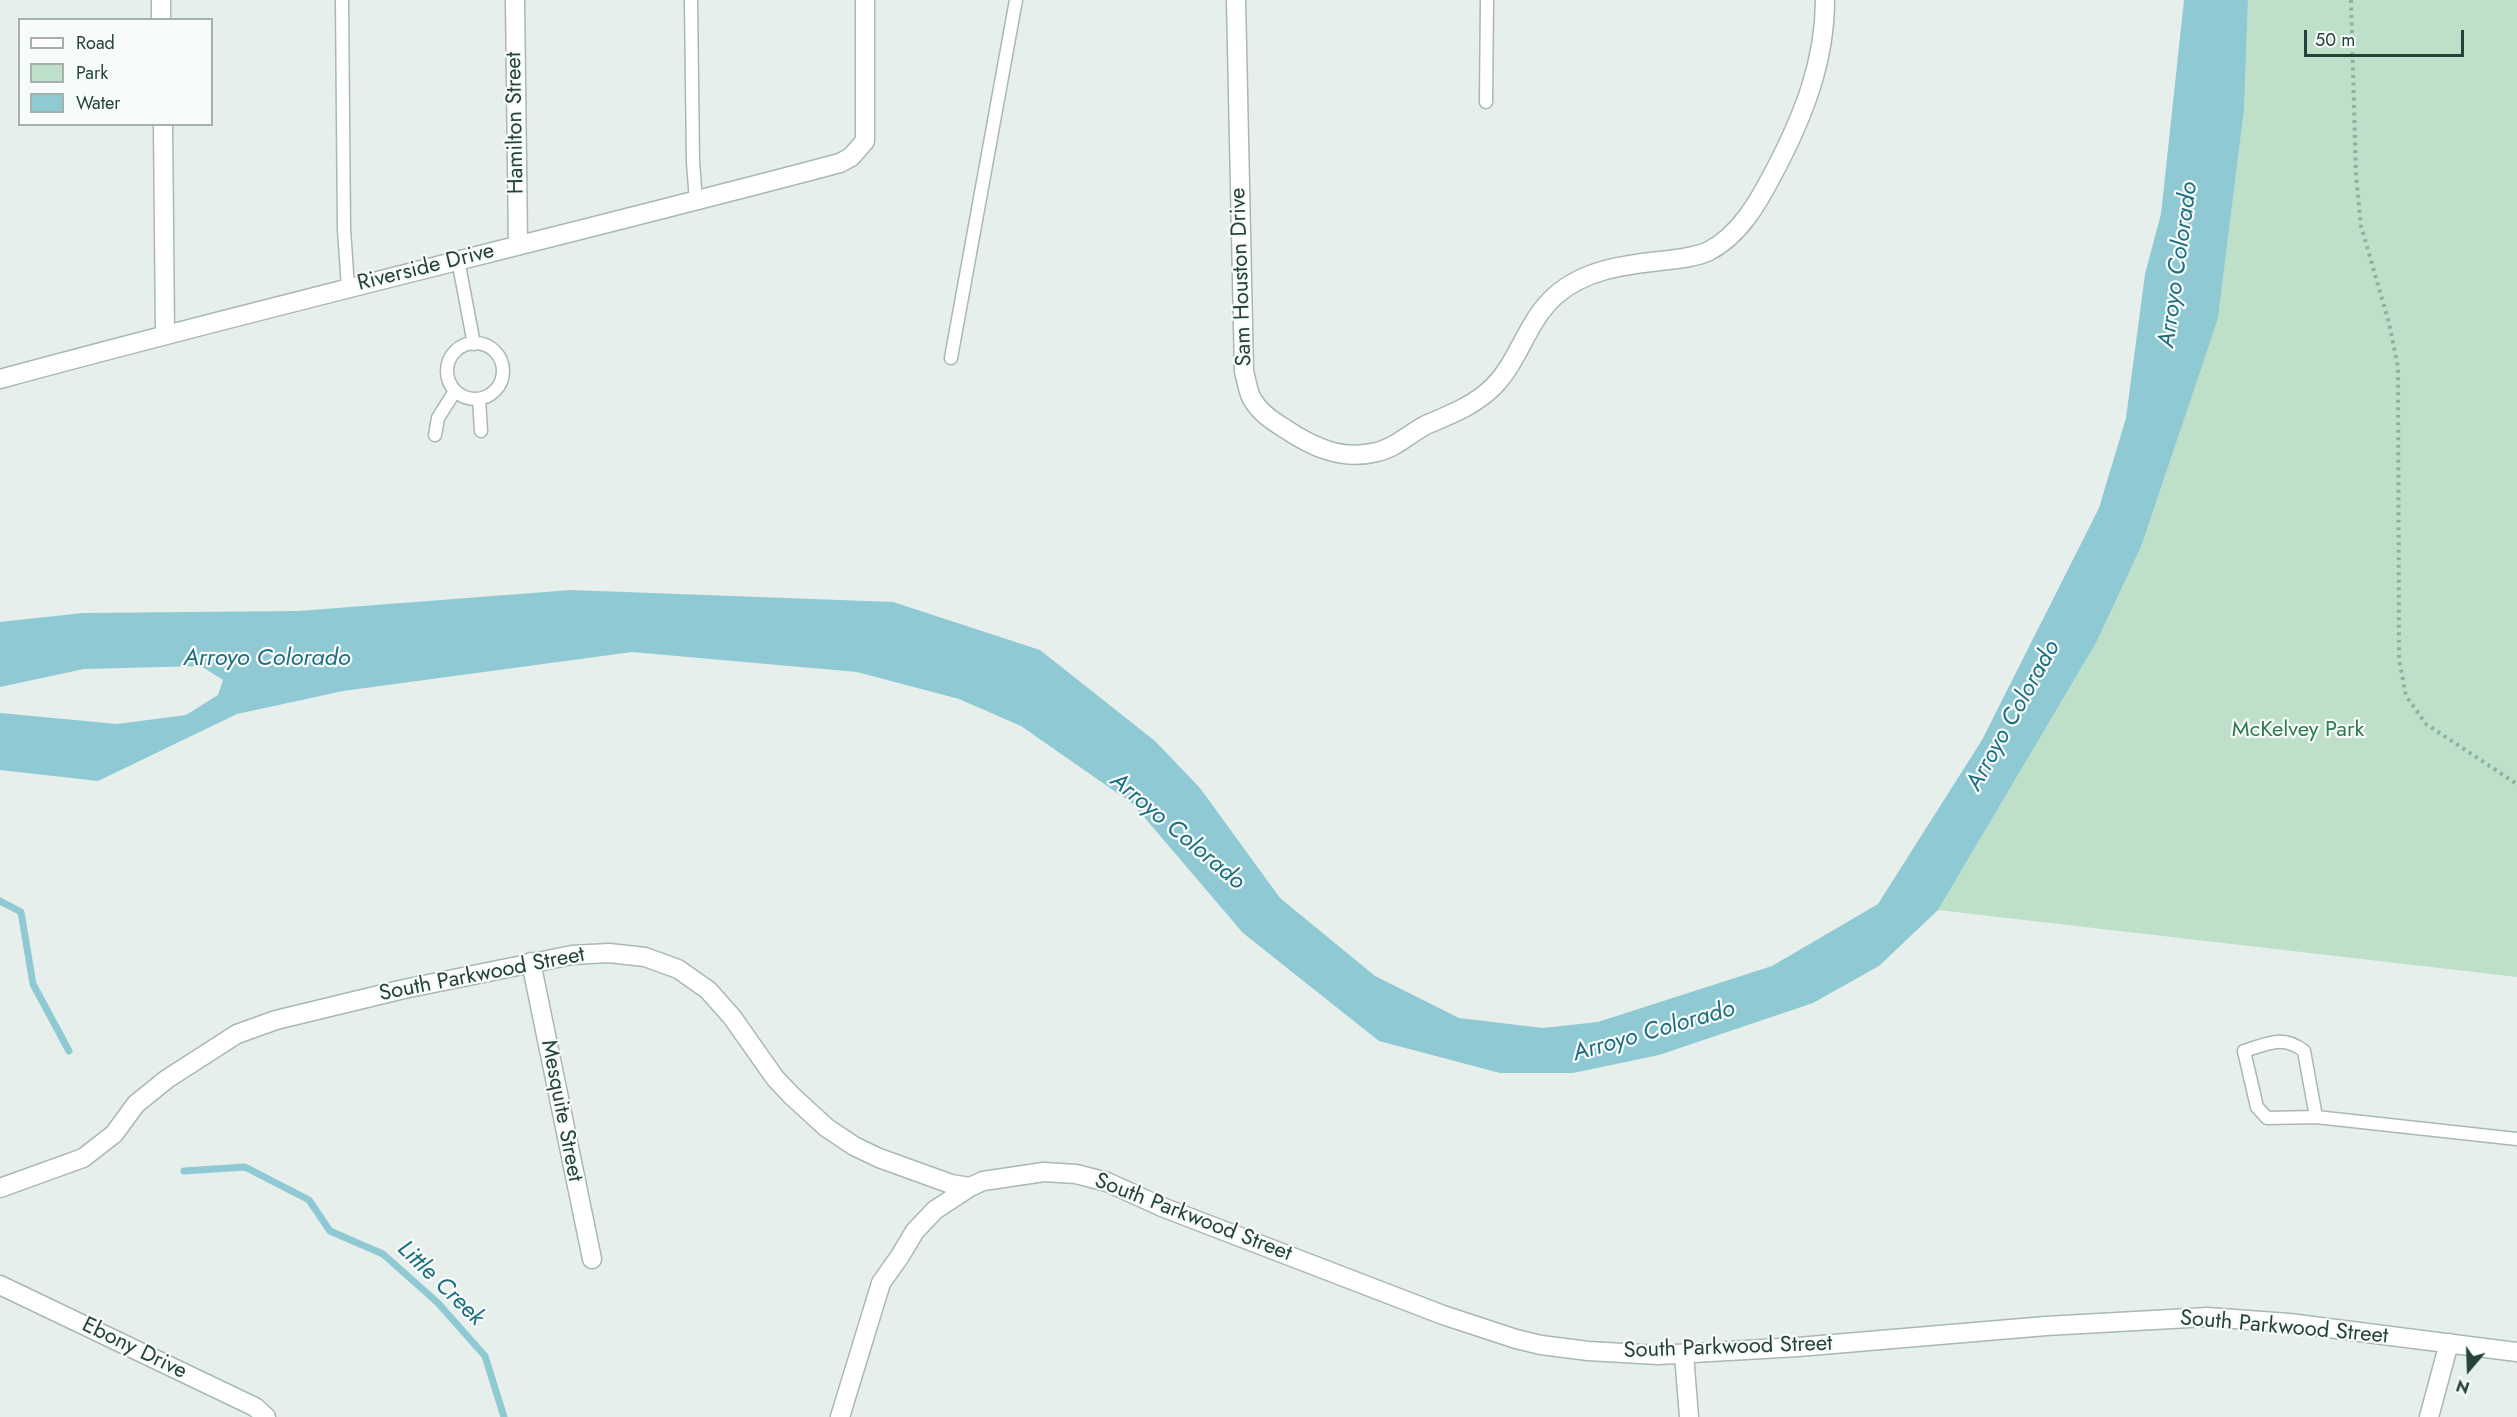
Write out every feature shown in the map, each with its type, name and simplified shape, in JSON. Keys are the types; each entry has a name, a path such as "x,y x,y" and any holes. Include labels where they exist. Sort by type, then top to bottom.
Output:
{"street":[{"path":"161,0 161,18"},
{"name":"Hamilton Street","path":"515,0 518,245"},
{"name":"Riverside Drive","path":"0,380 165,334 840,163 851,157 865,141 865,0"},
{"name":"Sam Houston Drive","path":"1236,0 1244,371 1251,398 1266,417 1306,443 1329,452 1353,456 1378,452 1474,402 1494,386 1510,366 1535,317 1555,296 1578,280 1614,267 1685,258 1708,251 1729,236 1746,219 1797,129 1810,94 1819,59 1825,26 1825,0"},
{"path":"163,126 165,334"},
{"name":"South Parkwood Street","path":"0,1188 84,1158 114,1134 136,1104 167,1079 237,1034 276,1020 531,962 609,952 645,957 678,969 708,990 732,1017 775,1078 827,1128 854,1146 889,1163 951,1184 970,1187 983,1181 1014,1174 1044,1172 1076,1174 1107,1182 1162,1207 1443,1315 1516,1339 1587,1351 1658,1355 1810,1346 2046,1326 2207,1317 2289,1323 2517,1352"},
{"name":"Mesquite Street","path":"531,962 591,1259"},
{"path":"840,1417 880,1283 915,1231 935,1210 970,1187"},
{"name":"Ebony Drive","path":"0,1285 255,1407 266,1417"},
{"path":"2429,1417 2449,1343"},
{"path":"1684,1354 1689,1417"}],"lane":[{"path":"342,0 344,229 348,288"},
{"path":"691,0 693,162 696,201"},
{"path":"951,358 1016,0"},
{"path":"1486,102 1487,0"},
{"path":"458,260 474,344"},
{"path":"474,344 492,349 498,356 503,374 495,391 479,399 470,399 455,391 447,375 451,357 465,345 474,344"},
{"path":"435,435 438,418 455,391"},
{"path":"479,399 481,431"},
{"path":"2316,1117 2304,1051 2294,1043 2281,1040 2244,1051 2257,1107 2267,1118 2316,1117 2517,1139"}],"path":[{"path":"2351,0 2356,176 2361,226 2389,323 2398,367 2399,659 2406,696 2427,724 2517,784"}],"green space":[{"name":"McKelvey Park","path":"2248,0 2517,0 2517,977 1938,910 2096,643 2141,547 2219,309 2244,110"}],"water":[{"name":"Arroyo Colorado","path":"2184,0 2248,0 2244,110 2218,318 2141,547 2096,643 1938,910 1879,966 1813,1003 1659,1055 1573,1073 1500,1073 1379,1041 1243,933 1133,804 1021,726 959,699 857,672 632,652 343,691 237,714 98,781 0,770 0,713 117,724 186,715 218,695 223,680 201,666 84,669 0,687 0,622 83,613 298,611 571,590 893,602 1040,650 1155,741 1200,788 1280,898 1375,976 1459,1018 1543,1028 1598,1022 1772,966 1878,904 1982,740 2099,508 2126,418 2145,274 2161,214"}],"waterway":[{"name":"Little Creek","path":"0,901 21,912 33,984 69,1051"},
{"name":"Little Creek","path":"184,1171 245,1167 309,1200 330,1231 383,1254 438,1303 485,1356 504,1417"}]}
